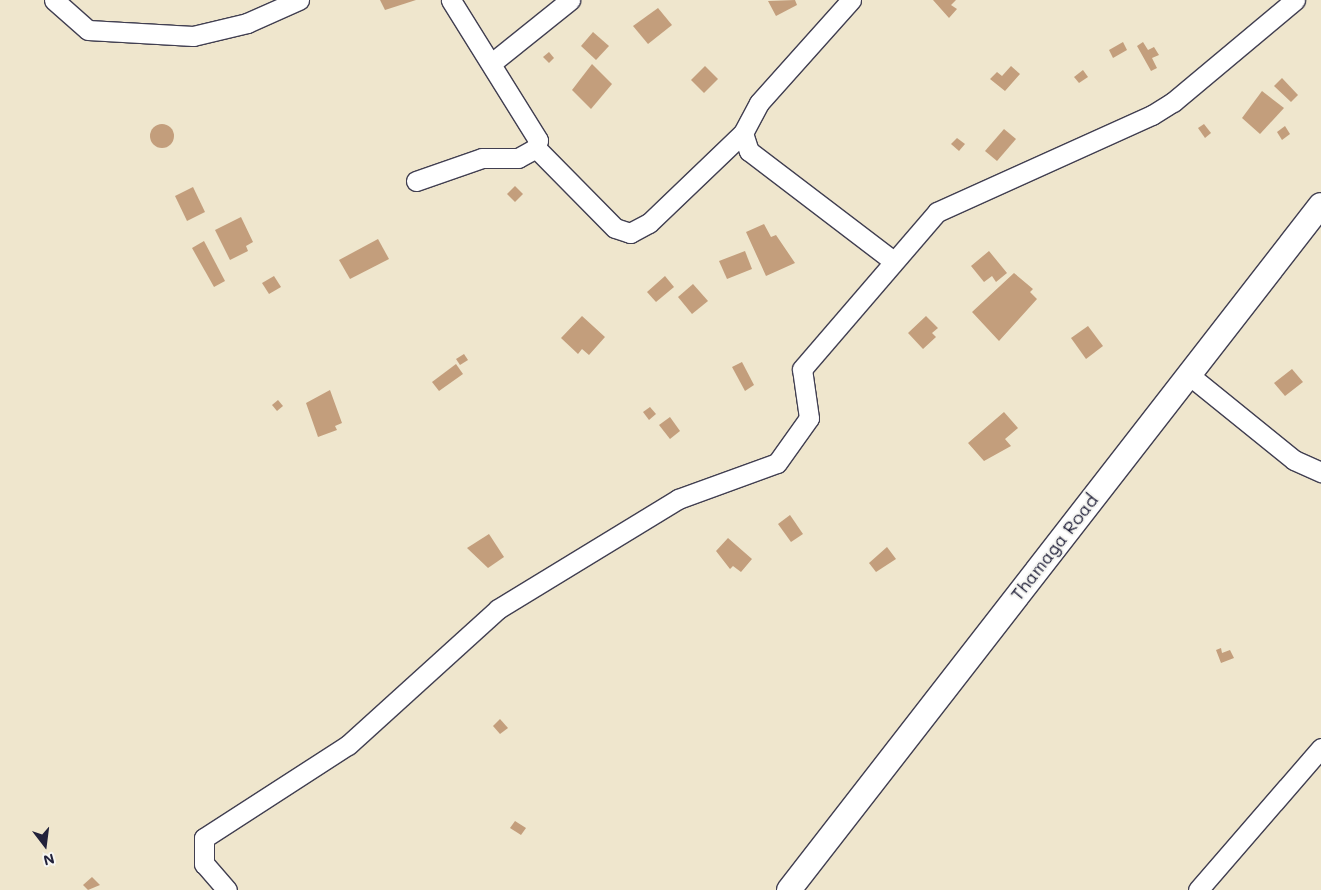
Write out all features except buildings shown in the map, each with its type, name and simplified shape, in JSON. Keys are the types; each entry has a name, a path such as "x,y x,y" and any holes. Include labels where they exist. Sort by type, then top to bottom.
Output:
{"main road":[{"name":"Thamaga Road","path":"789,890 1321,205"}],"street":[{"path":"54,0 88,30 193,36 248,23 299,0"},
{"path":"416,181 461,163 518,158 536,148 538,140 493,62 451,0"},
{"path":"493,62 570,0"},
{"path":"536,148 615,228 630,233 649,223 743,133 759,103 851,0"},
{"path":"227,890 204,864 204,838 348,745 498,608 678,499 777,463 809,418 802,369 892,260 936,212 954,202 1084,148 1174,102 1295,0"},
{"path":"743,133 749,150 892,260"},
{"path":"1188,376 1294,460 1321,472"},
{"path":"1198,890 1321,748"}]}
